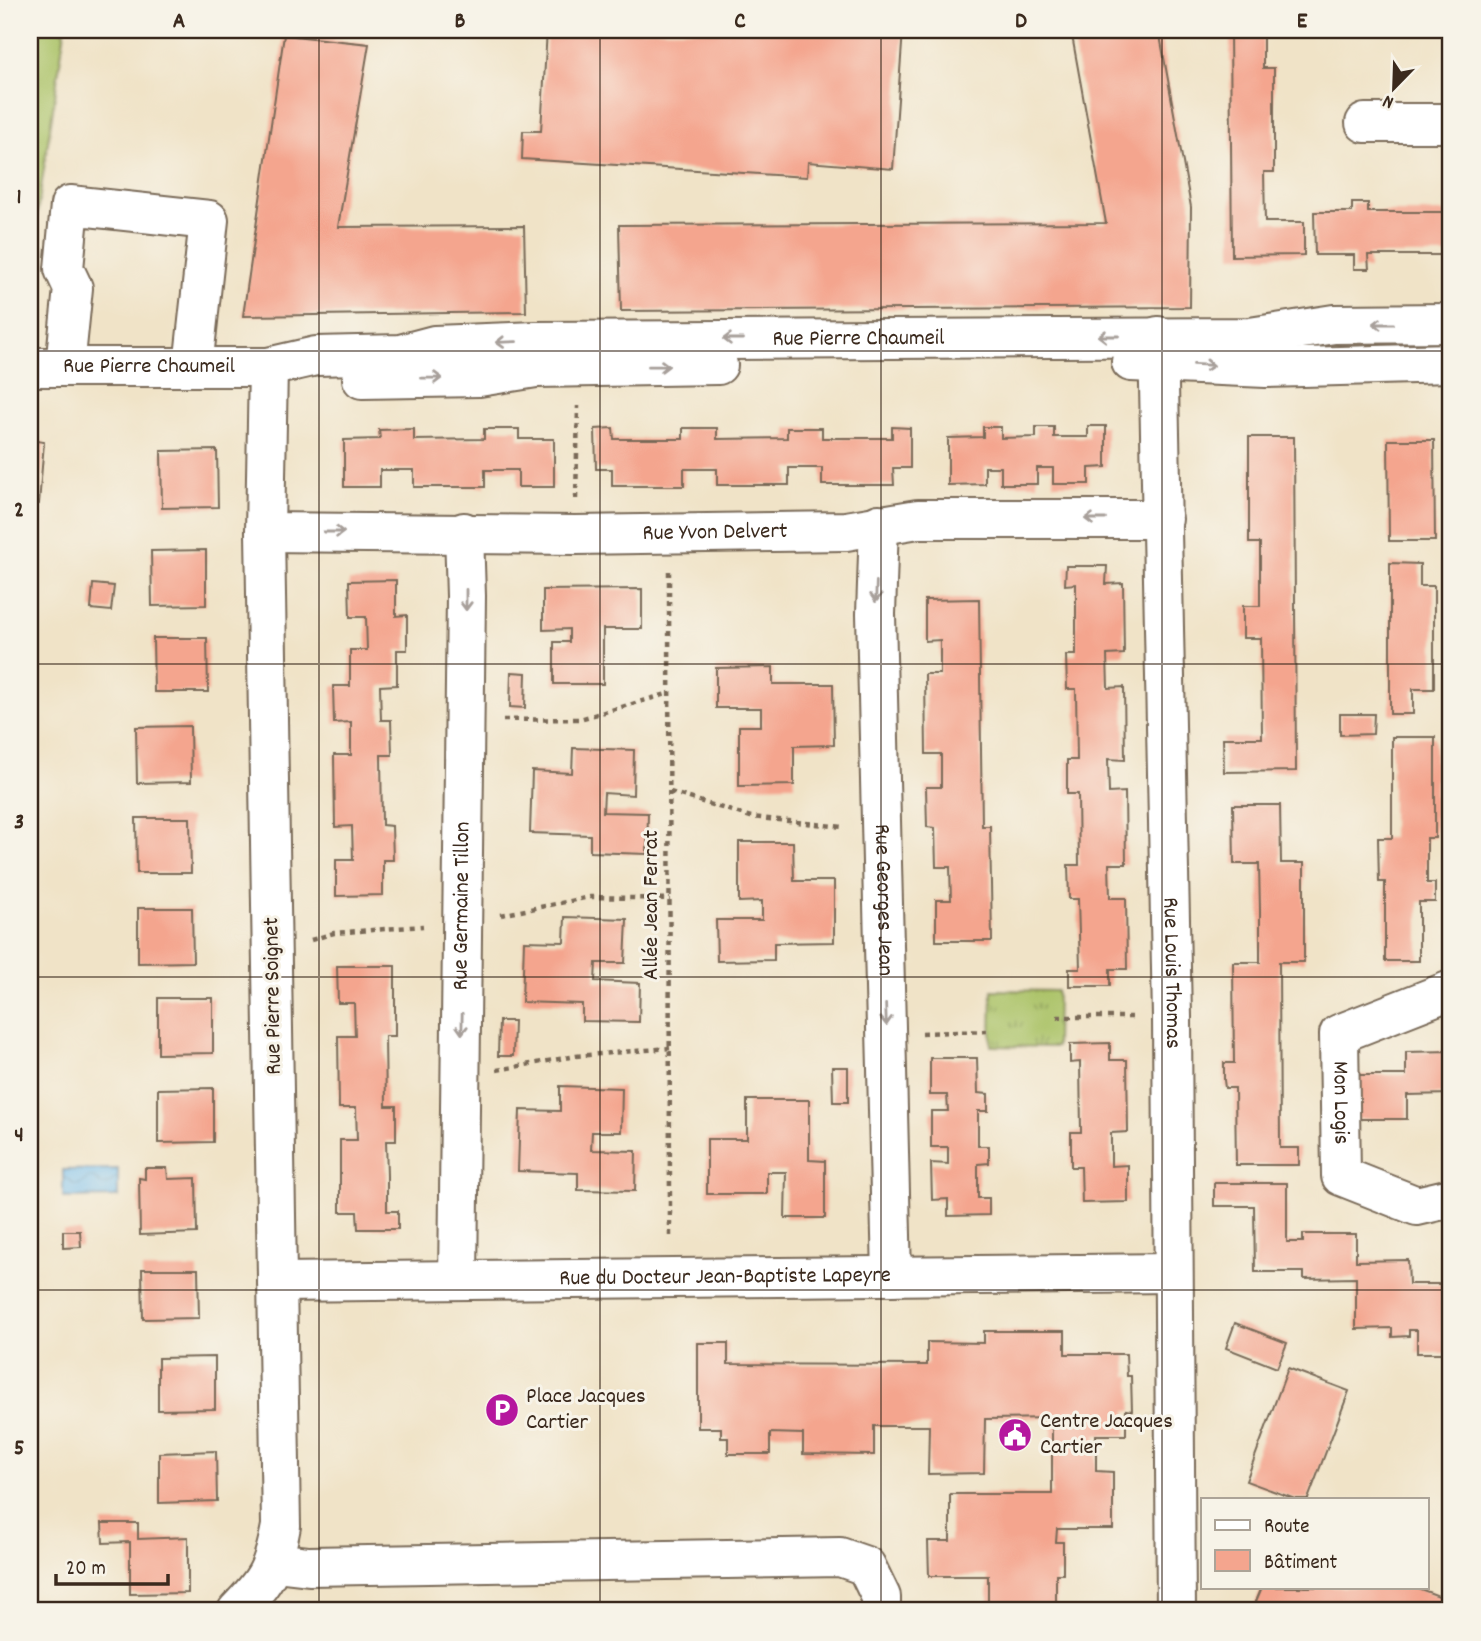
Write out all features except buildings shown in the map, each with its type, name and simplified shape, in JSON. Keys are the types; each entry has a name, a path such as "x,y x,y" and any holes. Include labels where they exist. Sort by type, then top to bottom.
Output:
{"street":[{"path":"1364,123 1451,123"},
{"path":"47,367 73,288 64,269 71,205 209,220 193,367"},
{"name":"Rue Pierre Chaumeil","path":"268,367 303,379 479,377 536,368 1158,349 1334,324 1449,325"},
{"name":"Rue Pierre Chaumeil","path":"47,367 268,367 316,356 400,354 434,345 536,341 1158,349 1266,368 1451,363"},
{"name":"Rue Louis Thomas","path":"1158,349 1172,1017 1176,1611"},
{"name":"Rue Pierre Soignet","path":"237,1611 260,1587 275,1562 281,1526 274,950 265,532 268,367"},
{"name":"Rue Yvon Delvert","path":"265,532 576,535 846,531 918,519 1163,519"},
{"name":"Rue Georges Jean","path":"878,524 876,614 892,1276"},
{"name":"Rue Germaine Tillon","path":"458,1280 465,716 464,532"},
{"name":"Mon Logis","path":"1451,990 1339,1034 1342,1175 1418,1206 1451,1198"},
{"name":"Rue du Docteur Jean-Baptiste Lapeyre","path":"278,1282 1172,1273"},
{"path":"275,1562 309,1566 839,1557 866,1566 881,1597 881,1611"}],"path":[{"path":"576,535 575,442 582,367"},
{"name":"Allée Jean Ferrat","path":"669,532 670,1277"},
{"path":"465,716 523,722 580,719 670,693"},
{"path":"670,792 751,817 795,824 881,830"},
{"path":"274,950 334,933 463,922 590,897 670,899"},
{"path":"1057,1017 1172,1017"},
{"path":"886,1035 991,1031"},
{"path":"461,1077 576,1056 670,1048"}],"green space":[{"path":"30,30 65,30 30,260"},
{"path":"992,990 1057,991 1056,1047 991,1046"}],"water":[{"path":"118,1169 118,1197 63,1198 63,1170"}],"place":[{"name":"Place Jacques Cartier","path":"502,1410"},
{"name":"Centre Jacques Cartier","path":"1015,1435"}]}
